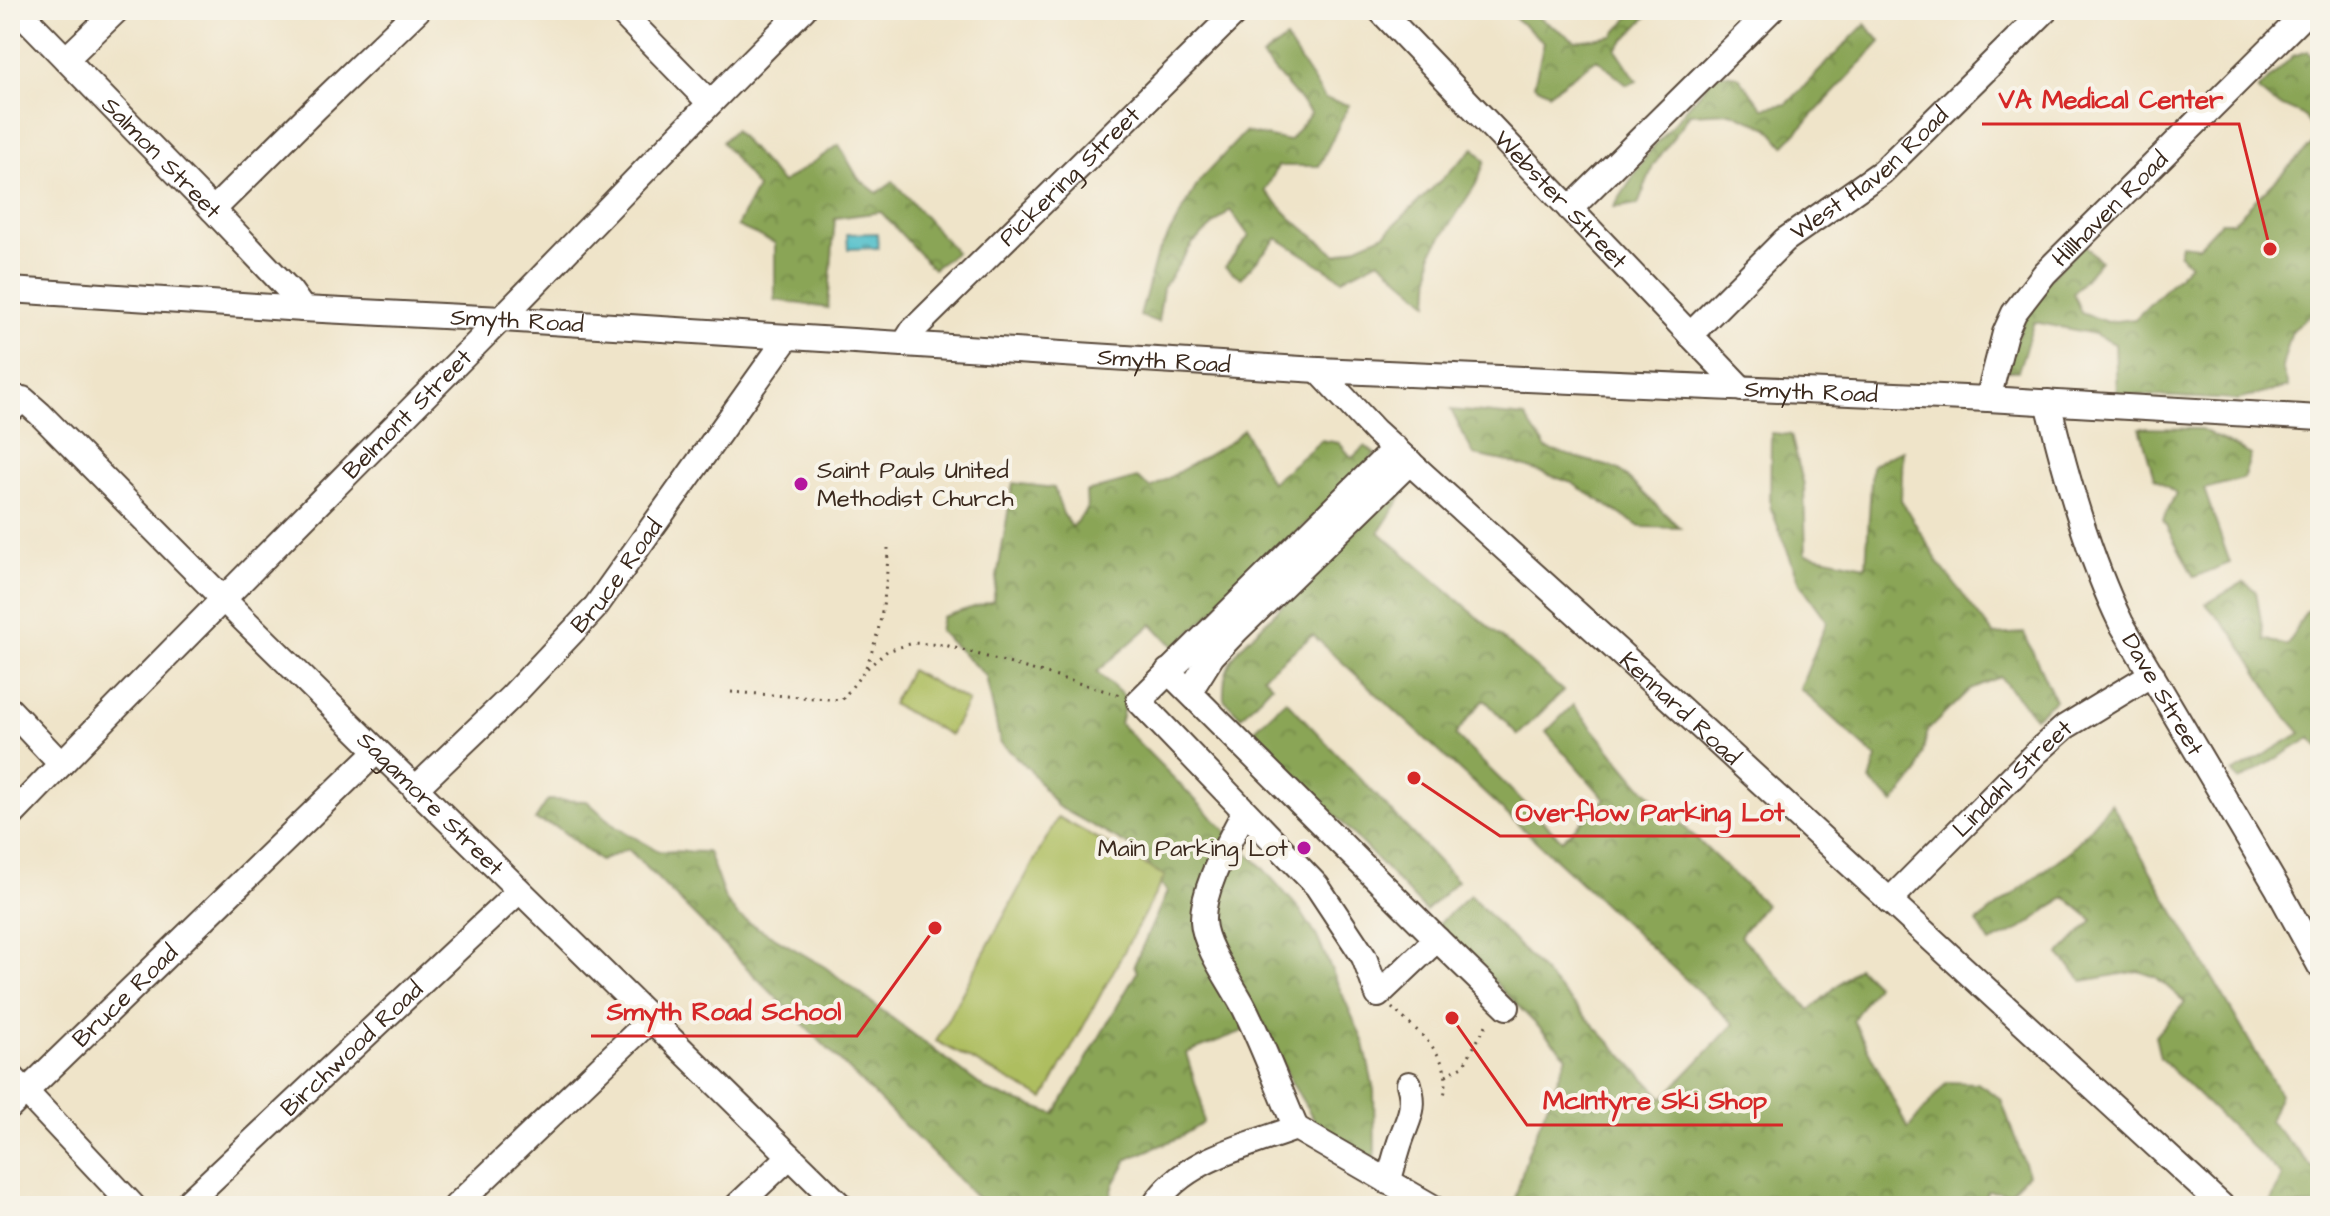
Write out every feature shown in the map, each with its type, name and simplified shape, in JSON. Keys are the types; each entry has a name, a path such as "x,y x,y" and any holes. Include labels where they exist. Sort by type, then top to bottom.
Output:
{"street":[{"name":"Salmon Street","path":"18,10 213,210 290,291 303,309"},
{"path":"66,59 117,10"},
{"path":"213,210 418,10"},
{"path":"619,10 709,102"},
{"name":"Belmont Street","path":"10,817 502,319 709,102 803,10"},
{"name":"Pickering Street","path":"904,344 913,330 1238,10"},
{"name":"Webster Street","path":"1380,10 1742,389"},
{"path":"1570,209 1771,10"},
{"name":"West Haven Road","path":"1690,335 1785,240 1882,172 2046,10"},
{"name":"Hillhaven Road","path":"1988,399 2005,333 2014,313 2045,273 2309,10"},
{"name":"Smyth Road","path":"10,290 1318,370 1988,399 2320,418"},
{"name":"Bruce Road","path":"415,789 511,697 594,609 787,338"},
{"name":"Kennard Road","path":"1318,370 1403,455 2222,1206"},
{"name":"Dave Street","path":"2048,402 2102,584 2121,623 2320,966"},
{"name":"Sagamore Street","path":"16,405 223,598 841,1206"},
{"path":"1403,455 1139,701 1317,886 1364,957 1378,995 1437,939"},
{"path":"1190,691 1212,656 1403,455"},
{"path":"1168,671 1504,1003"},
{"name":"Lindahl Street","path":"1889,901 2065,727 2152,674"},
{"path":"10,710 61,764"},
{"name":"Bruce Road","path":"15,1092 377,751"},
{"path":"1244,812 1204,907 1206,939 1250,1021 1296,1128 1431,1206"},
{"name":"Birchwood Road","path":"184,1206 519,891"},
{"path":"456,1206 651,1019"},
{"path":"1388,1182 1400,1140 1412,1113 1414,1099 1409,1084"},
{"path":"15,1092 133,1206"},
{"path":"1154,1206 1173,1182 1189,1171 1228,1152 1296,1128"},
{"path":"737,1206 790,1156"}],"path":[{"path":"864,671 876,643 883,613 888,548"},
{"path":"731,692 842,700 864,671 887,651 913,643 945,645 1139,701"},
{"path":"1378,995 1431,1045 1446,1068 1444,1095"},
{"path":"1446,1075 1463,1066 1504,1003"}],"green space":[{"path":"1505,10 1533,10 1535,15 1576,41 1613,36 1635,10 1653,10 1616,49 1637,81 1627,85 1597,59 1549,93 1534,85 1544,42"},
{"path":"1865,24 1881,42 1784,146 1769,128 1731,112 1690,114 1653,166 1638,205 1614,207 1649,152 1717,73 1738,76 1763,108 1787,104"},
{"path":"1286,39 1325,99 1349,105 1319,166 1278,166 1265,191 1291,218 1337,255 1385,234 1474,148 1485,161 1476,184 1432,252 1429,303 1379,260 1342,279 1277,238 1241,278 1225,267 1249,236 1230,210 1193,243 1163,288 1158,322 1140,316 1156,257 1200,180 1245,132 1289,141 1311,113 1262,57"},
{"path":"2308,51 2320,71 2320,257 2314,312 2292,330 2282,367 2288,387 2237,400 2117,394 2115,344 2095,334 2034,322 2018,371 2004,371 2036,292 2084,244 2100,261 2073,293 2081,313 2107,322 2135,319 2190,264 2179,254 2181,244 2198,246 2221,222 2233,222 2317,139 2305,116 2271,101 2258,90 2293,56"},
{"path":"734,130 782,183 839,145 858,178 877,193 893,181 956,252 933,269 881,212 835,218 828,308 775,300 775,243 737,226 757,188 722,142"},
{"path":"1451,410 1525,417 1546,449 1618,469 1680,528 1640,527 1572,483 1514,463 1474,455"},
{"path":"2140,428 2201,429 2251,455 2243,479 2204,489 2230,563 2194,577 2163,520 2176,493 2154,478"},
{"path":"1243,429 1271,483 1322,440 1339,443 1352,458 1365,446 1375,454 1287,543 1174,647 1152,624 1097,672 1126,698 1120,724 1261,866 1300,910 1317,937 1364,1043 1374,1090 1375,1156 1362,1156 1321,1131 1290,1080 1264,1023 1186,1053 1202,1105 1203,1123 1178,1138 1128,1159 1114,1184 1108,1206 985,1206 628,849 600,861 557,827 535,820 548,800 587,801 616,827 659,851 708,852 725,899 738,916 825,967 988,1091 1055,1114 1137,972 1134,965 1167,892 1140,852 1057,806 1029,769 1000,742 986,676 939,631 942,617 993,601 1013,483 1054,488 1063,514 1072,527 1087,509 1086,492 1137,478 1151,488 1233,440"},
{"path":"1771,433 1791,435 1804,486 1806,554 1866,566 1872,465 1903,450 1901,500 1940,565 1994,635 2024,633 2055,700 2035,717 2000,677 1970,689 1928,730 1918,773 1894,803 1870,781 1877,758 1800,689 1827,621 1800,583 1770,506"},
{"path":"1406,481 1410,484 1379,532 1563,691 1518,735 1484,699 1455,735 1562,840 1605,799 1546,732 1573,705 1640,785 1765,904 1740,936 1810,1010 1858,967 1876,985 1853,1020 1908,1129 1947,1082 1977,1083 2001,1099 2028,1174 2009,1193 1987,1191 1983,1206 1513,1206 1527,1155 1567,1056 1438,924 1470,895 1663,1098 1734,1024 1313,635 1263,676 1272,685 1241,717 1224,699 1227,671 1242,646"},
{"path":"2244,582 2256,591 2264,639 2287,646 2306,611 2320,605 2320,748 2311,738 2239,781 2233,773 2301,733 2285,715 2233,634 2206,604"},
{"path":"910,670 968,701 950,735 892,704"},
{"path":"1286,700 1457,881 1426,911 1254,730"},
{"path":"2111,803 2280,1094 2269,1121 2320,1175 2320,1206 2275,1206 2271,1202 2282,1176 2160,1058 2155,1036 2185,1002 2156,977 2138,971 2083,981 2059,955 2093,920 2065,897 2021,929 1990,943 1977,922 2071,850"},
{"path":"1058,817 1165,876 1044,1099 936,1041"}],"water":[{"path":"877,233 878,248 848,249 847,234"}],"place":[{"name":"VA Medical Center","path":"2270,249"},
{"name":"Saint Pauls United Methodist Church","path":"801,484"},
{"name":"Overflow Parking Lot","path":"1414,778"},
{"name":"Main Parking Lot","path":"1304,848"},
{"name":"Smyth Road School","path":"935,928"},
{"name":"McIntyre Ski Shop","path":"1452,1018"}]}
